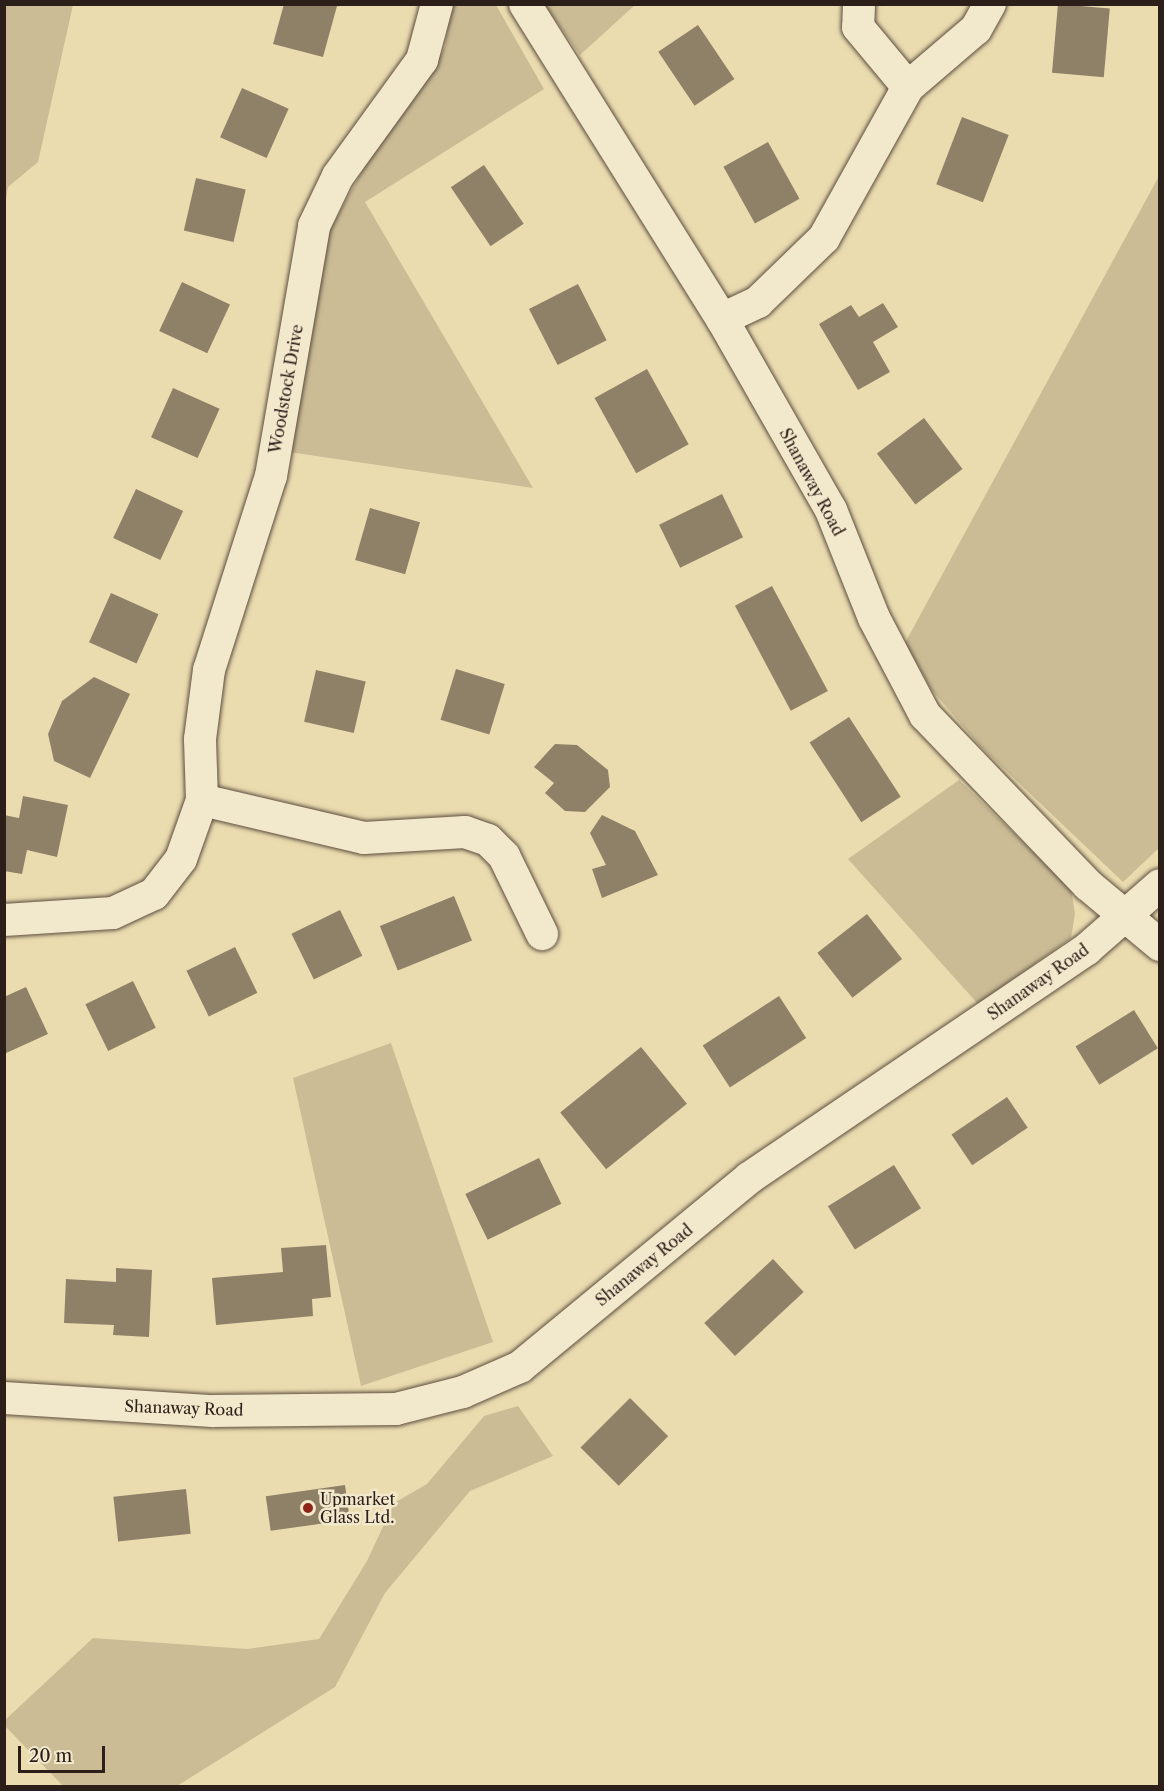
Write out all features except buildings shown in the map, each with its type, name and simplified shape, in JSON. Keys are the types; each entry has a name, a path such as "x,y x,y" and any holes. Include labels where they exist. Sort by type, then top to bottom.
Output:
{"street":[{"name":"Woodstock Drive","path":"4,920 113,913 154,894 181,859 202,800 200,739 208,670 271,476 314,226 338,176 422,60 436,4"},
{"name":"Shanaway Road","path":"4,1398 213,1411 396,1409 472,1388 520,1367 749,1178 1087,949 1122,915 924,715 874,618 831,510 722,319 525,4"},
{"path":"859,4 858,27 908,87"},
{"path":"722,319 758,302 824,238 908,87 976,29 990,4"},
{"path":"202,800 364,838 465,832 488,840 504,856 542,934"},
{"path":"1160,885 1122,915 1160,945"}],"shaded area":[{"path":"5,4 73,5 38,162 8,187 5,205"},
{"path":"451,5 496,5 544,89 365,202 533,488 289,452 326,237 376,146 428,79 445,47"},
{"path":"545,5 635,5 580,55"},
{"path":"1159,176 1159,848 1123,882 980,746 931,689 905,643"},
{"path":"959,780 1071,889 1075,914 1071,938 978,1004 848,859"},
{"path":"391,1043 493,1342 361,1386 293,1078"},
{"path":"518,1406 553,1456 470,1491 385,1593 335,1687 177,1786 63,1786 5,1726 5,1720 93,1638 247,1649 319,1639 367,1561 394,1503 427,1484 484,1416"}],"place":[{"name":"Upmarket Glass Ltd.","path":"308,1508"}]}
